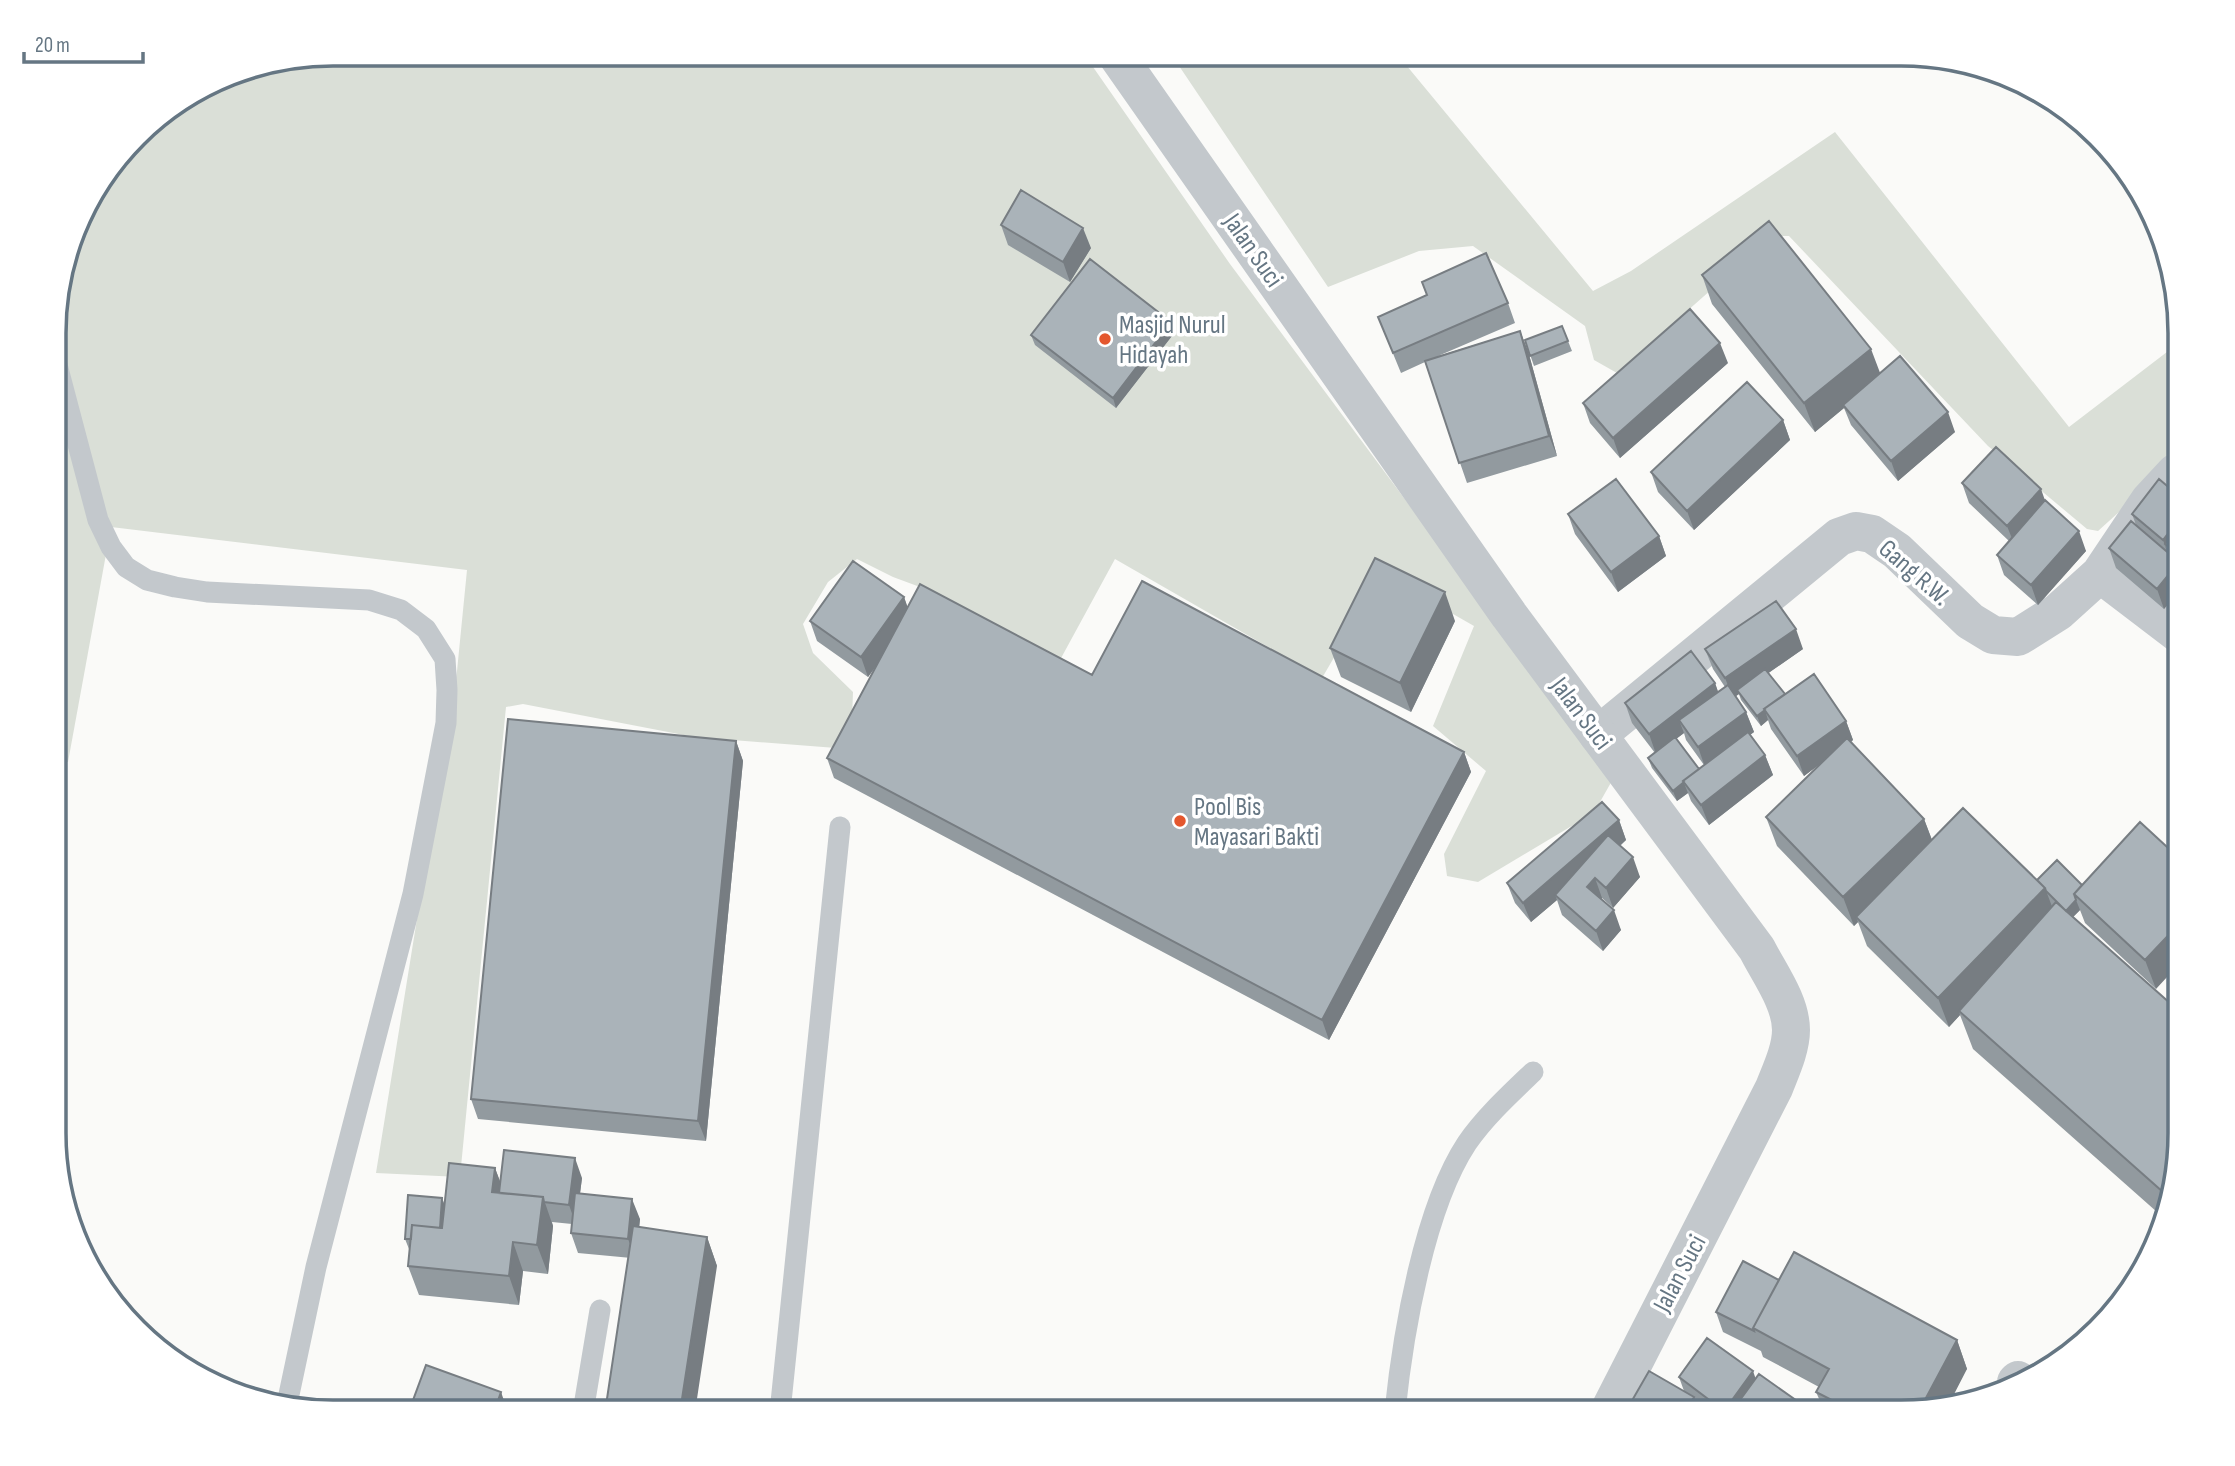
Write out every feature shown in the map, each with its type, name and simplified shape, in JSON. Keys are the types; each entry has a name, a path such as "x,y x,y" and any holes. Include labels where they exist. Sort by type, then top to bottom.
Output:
{"street":[{"name":"Jalan Suci","path":"1124,66 1428,501 1757,949 1786,1006 1791,1029 1787,1055 1768,1099 1615,1400"},
{"name":"Gang R.W.","path":"1598,735 1839,537 1856,531 1872,534 1897,551 1970,621 1993,635 2018,637 2058,612 2100,574 2148,501 2168,480"},
{"path":"2100,574 2168,626"}],"lane":[{"path":"66,399 98,520 111,547 126,566 147,580 207,592 369,600 401,610 426,629 445,659 446,723 413,894 316,1267 289,1395"},
{"path":"781,1400 840,827"},
{"path":"1396,1400 1416,1282 1446,1184 1467,1143 1503,1101 1533,1072"},
{"path":"585,1400 600,1310"}],"shaded area":[{"path":"333,66 1092,66 1230,264 1613,779 1592,816 1478,882 1447,876 1444,854 1486,771 1433,726 1474,626 1383,574 1322,678 1115,559 1060,660 920,587 857,559 828,582 803,624 813,653 853,692 852,719 836,748 694,737 523,704 506,707 460,1177 376,1173 457,671 467,570 111,527 68,762 66,333 72,281 87,231 111,185 157,133 185,111 215,94 247,81 298,69"},
{"path":"1179,66 1407,66 1593,291 1631,271 1835,132 2069,427 2168,351 2168,468 2098,531 2087,529 1988,446 1789,236 1772,236 1617,373 1594,360 1585,326 1473,246 1419,251 1328,287"}],"building":[{"path":"1021,190 1083,228 1063,262 1001,225"},
{"path":"1769,221 1871,349 1804,403 1702,275"},
{"path":"1486,253 1508,303 1393,353 1378,317 1427,295 1422,282"},
{"name":"Masjid Nurul Hidayah","path":"1090,259 1171,322 1113,398 1031,335"},
{"path":"1690,309 1720,343 1613,438 1583,403"},
{"path":"1562,326 1568,341 1530,356 1525,340"},
{"path":"1520,331 1549,436 1459,463 1425,361"},
{"path":"1900,356 1948,412 1891,461 1843,405"},
{"path":"1747,382 1783,420 1687,511 1651,472"},
{"path":"1996,447 2041,489 2007,526 1962,483"},
{"path":"1616,479 1659,536 1611,572 1568,514"},
{"path":"2159,479 2168,487 2168,534 2163,540 2132,514"},
{"path":"2045,500 2079,531 2031,585 1997,555"},
{"path":"2131,521 2168,553 2168,576 2157,589 2109,548"},
{"path":"1375,558 1445,592 1400,683 1330,648"},
{"path":"853,561 904,597 861,657 810,621"},
{"name":"Pool Bis Mayasari Bakti","path":"1142,581 1464,752 1322,1020 827,758 920,584 1092,675"},
{"path":"1776,601 1796,629 1725,678 1705,649"},
{"path":"1691,651 1715,683 1649,734 1625,703"},
{"path":"1765,669 1785,694 1757,716 1737,690"},
{"path":"1814,674 1846,721 1797,756 1764,709"},
{"path":"1728,685 1746,712 1698,747 1679,720"},
{"path":"508,719 736,741 698,1121 471,1099"},
{"path":"1748,732 1765,755 1701,805 1683,781"},
{"path":"1675,737 1699,769 1673,791 1648,758"},
{"path":"1847,738 1924,819 1843,897 1766,817"},
{"path":"1602,802 1619,820 1523,903 1507,883"},
{"path":"1963,808 2045,888 1938,998 1856,917"},
{"path":"2140,822 2168,848 2168,936 2145,960 2074,894"},
{"path":"1608,835 1633,857 1606,888 1595,878 1587,887 1614,910 1596,931 1555,895"},
{"path":"2057,860 2082,885 2074,894 2076,900 2066,911 2037,880"},
{"path":"2056,902 2168,1001 2168,1150 2162,1191 1959,1011"},
{"path":"504,1150 575,1158 569,1205 544,1202 543,1197 499,1193"},
{"path":"449,1163 495,1168 492,1192 543,1197 537,1245 513,1242 509,1276 408,1266 412,1225 442,1228"},
{"path":"575,1193 632,1199 628,1239 571,1233"},
{"path":"408,1195 442,1198 440,1228 412,1225 411,1239 405,1239"},
{"path":"633,1226 707,1237 682,1400 607,1400"},
{"path":"1794,1252 1957,1340 1926,1398 1832,1400 1816,1392 1829,1369 1753,1328"},
{"path":"1743,1261 1779,1280 1753,1328 1754,1331 1716,1312"},
{"path":"1707,1338 1753,1371 1732,1400 1709,1400 1679,1377"},
{"path":"426,1365 501,1392 498,1400 413,1400"},
{"path":"1649,1371 1694,1397 1692,1400 1632,1400"},
{"path":"1759,1374 1796,1400 1740,1400"}],"place":[{"name":"Masjid Nurul Hidayah","path":"1105,339"},
{"name":"Pool Bis Mayasari Bakti","path":"1180,821"}]}
